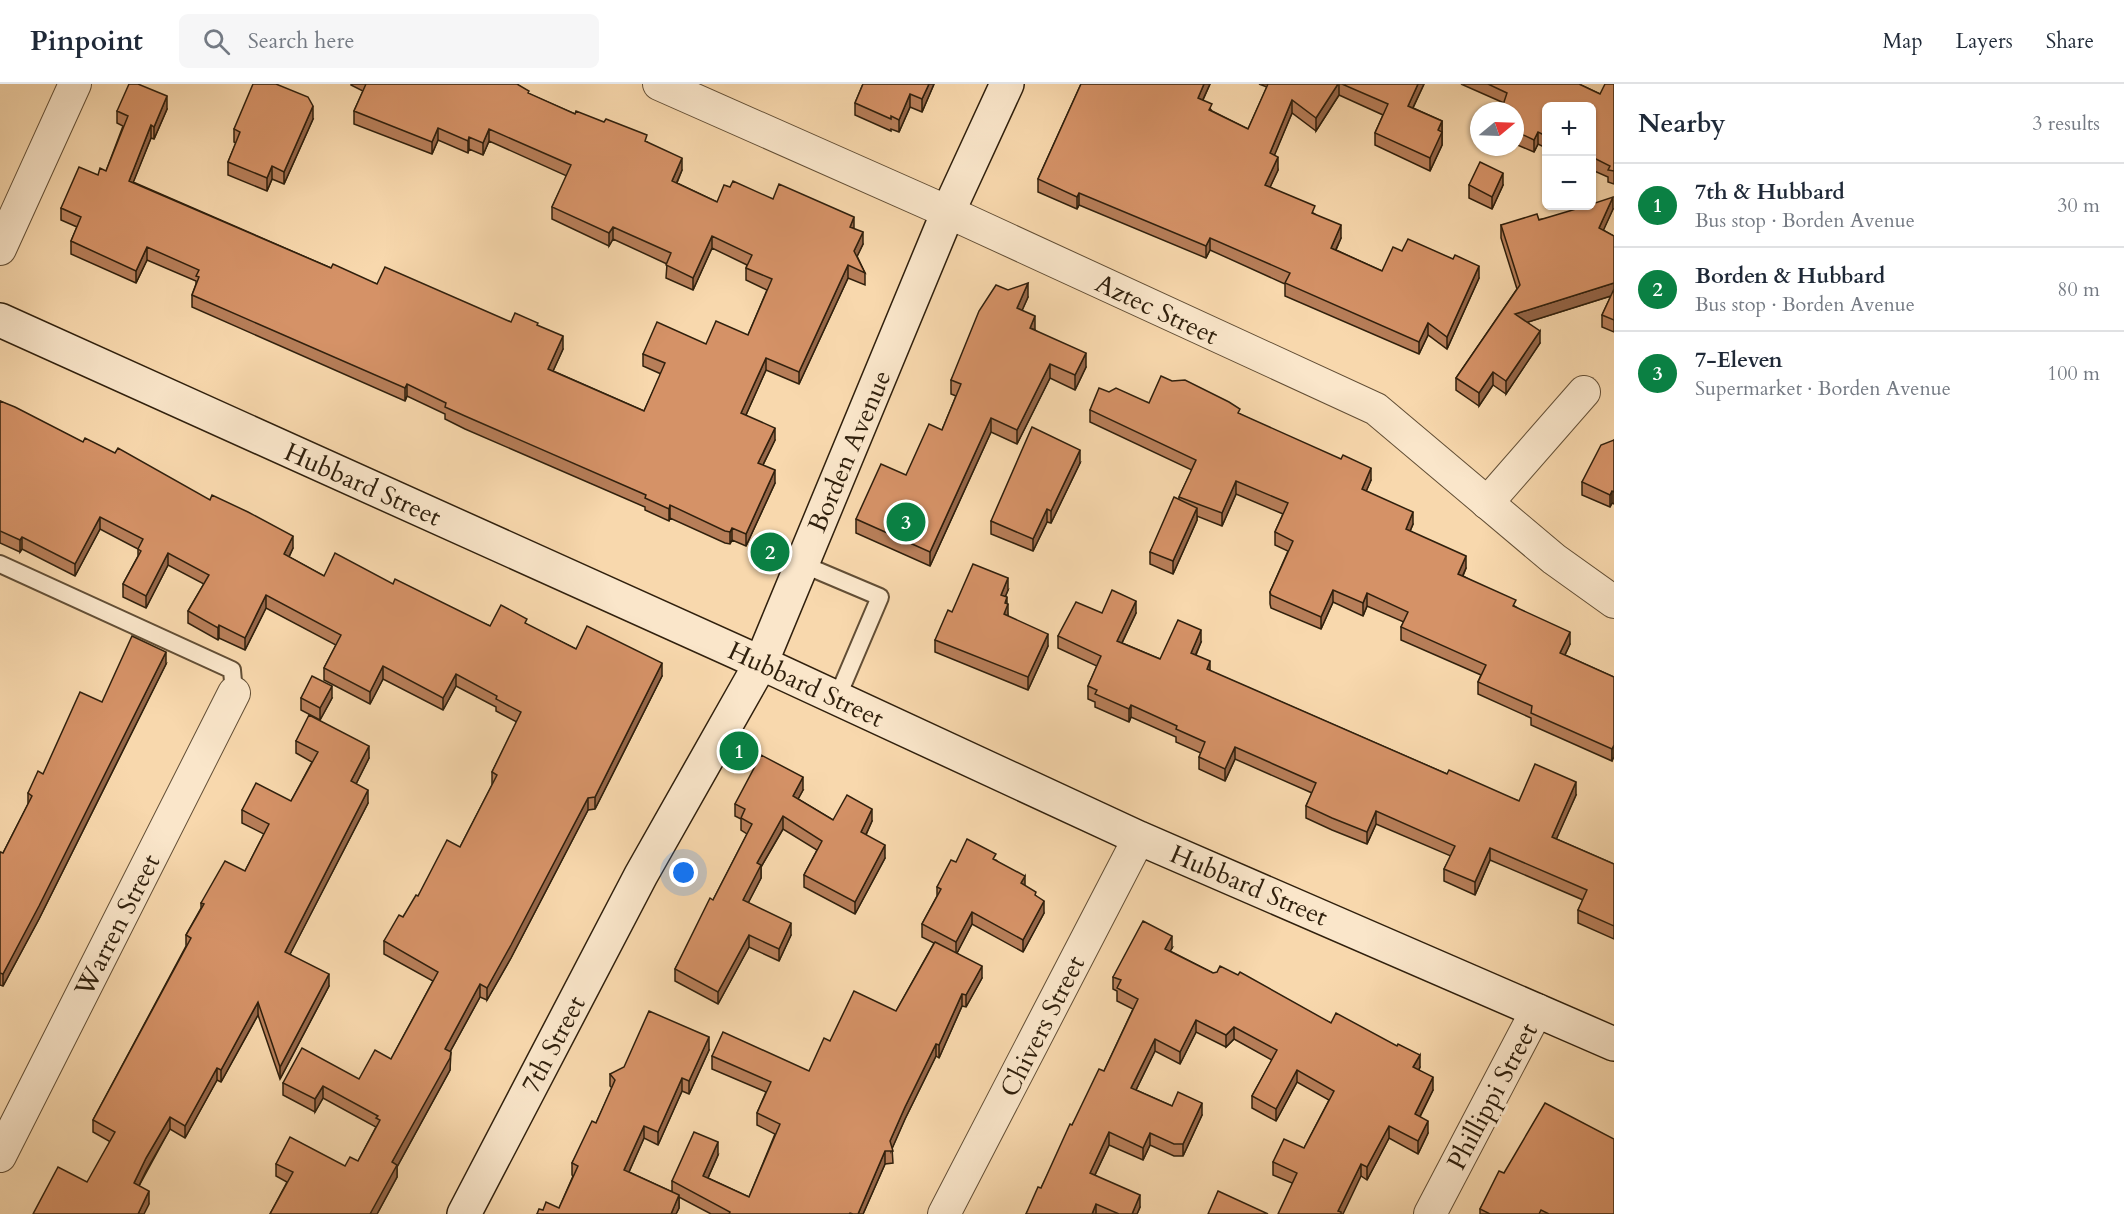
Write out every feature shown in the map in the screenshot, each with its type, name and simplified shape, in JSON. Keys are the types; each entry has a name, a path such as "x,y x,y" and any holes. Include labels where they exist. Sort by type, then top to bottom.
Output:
{"main road":[{"name":"Borden Avenue","path":"641,875 761,663 948,212 1007,84"},
{"name":"Hubbard Street","path":"0,320 761,663 1139,838 1614,1044"},
{"name":"7th Street","path":"464,1214 641,875"}],"street":[{"path":"0,249 75,84"},
{"name":"Aztec Street","path":"658,84 948,212 1376,409 1554,560 1614,602"},
{"path":"1487,503 1584,392"},
{"name":"Warren Street","path":"0,1156 234,693"},
{"name":"Chivers Street","path":"944,1214 1139,838"},
{"name":"Phillippi Street","path":"1430,1214 1537,1010"}],"lane":[{"path":"0,564 232,670 234,693"},
{"path":"802,564 880,597 837,698"}],"building":[{"path":"129,84 138,84 167,96 154,127 151,125 129,181 331,268 333,264 377,284 385,267 511,322 515,313 538,323 537,325 563,336 548,369 644,411 665,363 643,354 657,322 706,344 716,321 748,335 772,279 746,268 752,255 712,236 693,278 666,265 671,253 613,227 609,233 552,207 571,165 489,129 483,143 469,137 468,141 438,128 432,142 354,111 366,84 517,84 529,91 528,93 575,114 576,111 604,122 606,119 647,135 645,141 682,158 672,181 717,202 724,185 730,187 733,181 773,199 779,184 854,217 850,227 863,232 854,251 865,273 848,265 799,372 766,358 741,413 775,428 758,463 775,470 746,534 732,528 730,532 725,531 670,505 669,509 645,498 646,495 445,407 446,403 407,384 405,388 192,295 199,277 196,276 199,270 147,247 136,271 71,241 81,217 61,208 79,167 98,175 100,168 106,171 128,116 117,111"},
{"path":"253,84 276,84 308,97 313,106 284,172 272,166 267,178 228,162 240,132 234,129"},
{"path":"863,84 929,84 922,99 910,94 899,120 891,116 891,119 855,103"},
{"path":"1081,84 1204,84 1198,98 1212,104 1209,110 1248,129 1268,84 1338,84 1316,118 1292,100 1270,153 1278,157 1265,185 1315,206 1312,213 1341,225 1331,248 1382,271 1393,247 1402,251 1408,239 1453,259 1455,255 1479,266 1447,337 1428,323 1419,342 1285,283 1290,273 1210,238 1206,246 1079,193 1077,197 1038,179"},
{"path":"1342,84 1418,84 1408,106 1442,121 1438,130 1442,132 1430,158 1375,133 1388,104"},
{"path":"1488,84 1579,84 1600,94 1605,84 1614,84 1614,171 1608,170 1610,166 1596,159 1596,102 1542,102 1542,134 1538,132 1534,140 1524,135 1524,102 1504,102 1507,93"},
{"path":"1480,162 1503,173 1492,197 1469,185"},
{"path":"1613,197 1599,228 1614,236 1614,283 1515,314 1540,331 1506,381 1493,372 1479,393 1456,378 1520,285 1501,225 1537,214 1539,220 1573,210 1596,210 1596,203"},
{"path":"1028,283 1017,308 1035,316 1030,328 1086,353 1075,375 1050,364 1017,430 991,418 930,552 856,519 881,464 906,475 929,424 942,430 961,384 951,380 979,311 996,285 1008,290"},
{"path":"1614,289 1614,320 1602,315"},
{"path":"1161,376 1172,381 1185,380 1229,402 1240,409 1238,413 1341,459 1343,455 1371,468 1362,489 1413,512 1406,529 1466,556 1458,574 1516,600 1513,606 1570,632 1560,653 1614,677 1614,745 1612,749 1531,713 1532,706 1478,682 1486,665 1401,627 1408,612 1367,593 1363,603 1333,590 1321,617 1271,595 1270,592 1293,541 1275,532 1288,503 1236,481 1222,513 1179,497 1196,460 1090,410 1099,388 1109,392 1116,388 1149,403"},
{"path":"0,401 83,442 85,438 115,453 118,448 210,500 212,495 293,536 284,554 324,576 335,553 393,584 395,579 490,626 501,605 527,619 525,623 576,649 587,626 662,663 595,797 588,798 487,988 480,984 445,1049 451,1052 450,1058 392,1162 397,1165 370,1214 270,1214 293,1172 276,1164 290,1137 345,1166 350,1157 358,1161 380,1120 376,1118 378,1116 323,1086 315,1099 283,1083 302,1048 359,1079 375,1050 391,1059 438,972 384,941 399,915 403,917 416,895 418,896 447,840 460,847 497,775 492,772 521,712 456,674 443,698 383,666 370,692 324,668 341,635 266,595 245,638 219,625 218,628 188,611 209,575 168,553 146,596 123,584 141,551 138,549 143,539 100,517 75,564 22,537 20,540 0,531"},
{"path":"1032,427 1080,450 1051,511 1047,509 1033,539 991,521"},
{"path":"1614,440 1614,492 1612,491 1610,495 1582,482 1601,445"},
{"path":"1174,497 1197,508 1173,561 1150,552"},
{"path":"973,564 1008,578 1001,595 1007,597 1005,603 1008,604 1004,614 1048,634 1028,677 935,640 948,610 952,612"},
{"path":"1112,590 1136,601 1117,641 1160,659 1178,620 1201,630 1191,653 1210,661 1207,669 1447,774 1449,770 1519,801 1535,764 1576,782 1552,837 1614,864 1614,926 1578,910 1587,890 1490,848 1475,882 1444,869 1455,846 1376,811 1367,832 1332,818 1306,806 1316,783 1235,747 1225,769 1199,757 1205,742 1131,705 1129,709 1095,694 1097,690 1088,686 1101,656 1058,636 1076,602 1102,613"},
{"path":"132,636 166,652 39,906 3,974 0,973 0,852 3,853 32,796 28,793 38,771 43,774 80,692 102,702"},
{"path":"312,676 332,686 320,708 301,698"},
{"path":"309,715 369,746 351,781 368,790 285,952 329,974 280,1067 258,1002 221,1070 217,1068 185,1126 170,1117 146,1158 134,1183 149,1191 138,1214 33,1214 58,1167 87,1182 115,1132 93,1120 191,938 186,935 225,861 245,871 269,824 242,810 256,783 291,801 318,752 296,741"},
{"path":"761,755 803,777 793,796 833,820 847,795 872,809 861,832 885,845 855,902 804,875 822,841 783,816 757,863 761,865 743,900 791,923 779,949 749,935 718,992 675,969 710,898 713,900 752,824 741,818 745,809 735,804"},
{"path":"967,839 996,854 993,859 1025,876 1021,883 1036,892 1035,895 1044,901 1023,940 972,912 956,942 922,924 941,889 937,887 951,860 956,862"},
{"path":"1143,921 1172,936 1165,949 1213,973 1217,972 1220,966 1238,975 1240,972 1331,1023 1336,1013 1397,1046 1398,1044 1420,1055 1413,1067 1433,1077 1415,1114 1428,1121 1418,1141 1389,1126 1367,1167 1361,1164 1338,1211 1341,1214 1278,1214 1297,1173 1273,1162 1284,1139 1304,1148 1334,1091 1297,1070 1276,1109 1252,1096 1277,1050 1234,1027 1226,1035 1196,1020 1180,1052 1155,1039 1131,1088 1172,1106 1178,1092 1202,1103 1183,1144 1174,1144 1150,1133 1143,1148 1109,1132 1090,1173 1140,1195 1132,1214 1119,1214 1096,1204 1092,1214 1026,1214 1099,1069 1104,1071 1138,999 1117,988 1121,980 1113,977"},
{"path":"935,942 982,966 966,995 962,994 939,1045 936,1044 890,1141 893,1151 885,1151 858,1214 729,1214 730,1212 672,1181 694,1132 718,1142 703,1176 749,1197 780,1124 757,1113 771,1082 712,1056 723,1032 809,1071 824,1038 830,1041 854,991 896,1011"},
{"path":"649,1011 709,1037 689,1081 682,1078 658,1132 644,1126 624,1170 679,1195 671,1214 537,1214 539,1209 543,1210 546,1202 559,1208 578,1166 572,1163 592,1121 596,1123 615,1080 610,1074 624,1067"},
{"path":"1545,1103 1614,1139 1614,1214 1549,1214 1541,1210 1539,1214 1490,1214 1480,1209 1499,1171 1504,1173"},
{"path":"1218,1191 1268,1214 1208,1214"}],"place":[{"name":"7-Eleven","path":"906,522"},
{"name":"Borden & Hubbard","path":"770,552"},
{"name":"7th & Hubbard","path":"739,751"}]}
